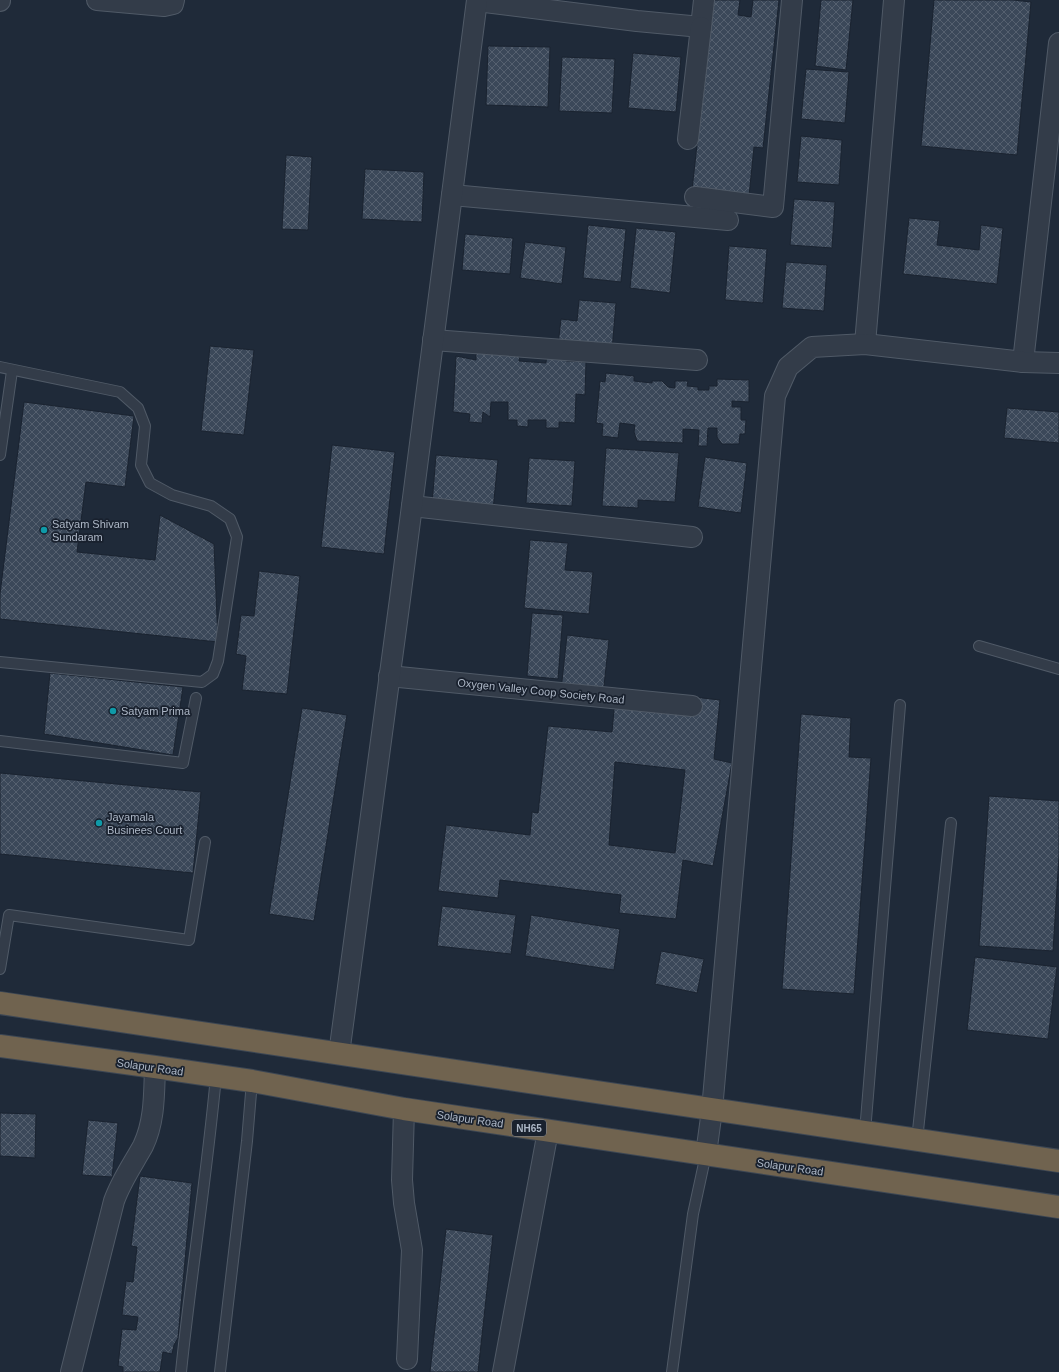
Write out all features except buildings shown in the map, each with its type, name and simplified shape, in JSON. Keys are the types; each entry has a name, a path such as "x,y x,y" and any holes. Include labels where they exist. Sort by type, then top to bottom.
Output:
{"highway":[{"path":"0,1003 1059,1161"},
{"name":"Solapur Road","path":"0,1046 216,1076 404,1109 1059,1207"}],"street":[{"path":"98,0 164,6 173,4 174,0"},
{"path":"688,139 704,0"},
{"path":"695,197 774,207 792,0"},
{"path":"865,344 894,0"},
{"path":"339,1054 477,1 702,27"},
{"path":"1023,362 1059,43"},
{"path":"452,195 728,220"},
{"path":"433,340 697,360"},
{"path":"706,1154 712,1110 775,396 788,367 812,347 865,344 1023,362 1059,363"},
{"path":"412,506 692,536"},
{"name":"Oxygen Valley Coop Society Road","path":"389,676 692,706"},
{"path":"72,1372 114,1200 143,1145 149,1130 153,1112 155,1067"},
{"path":"404,1109 402,1180 404,1203 412,1250 407,1359"},
{"path":"504,1372 548,1130"}],"lane":[{"path":"0,367 120,392 138,408 145,426 141,465 150,483 172,495 211,506 230,519 237,537 218,661 213,674 202,682 0,662"},
{"path":"0,455 12,370"},
{"path":"980,646 1059,669"},
{"path":"0,741 183,763 196,698"},
{"path":"865,1132 900,705"},
{"path":"918,1140 951,823"},
{"path":"0,969 9,915 189,940 205,842"},
{"path":"181,1372 211,1133 216,1076"},
{"path":"220,1372 247,1141 252,1082"},
{"path":"672,1372 694,1214 706,1154"}],"place":[{"name":"Satyam Shivam Sundaram","path":"44,530"},
{"name":"Satyam Prima","path":"113,711"},
{"name":"Jayamala Businees Court","path":"99,823"}]}
